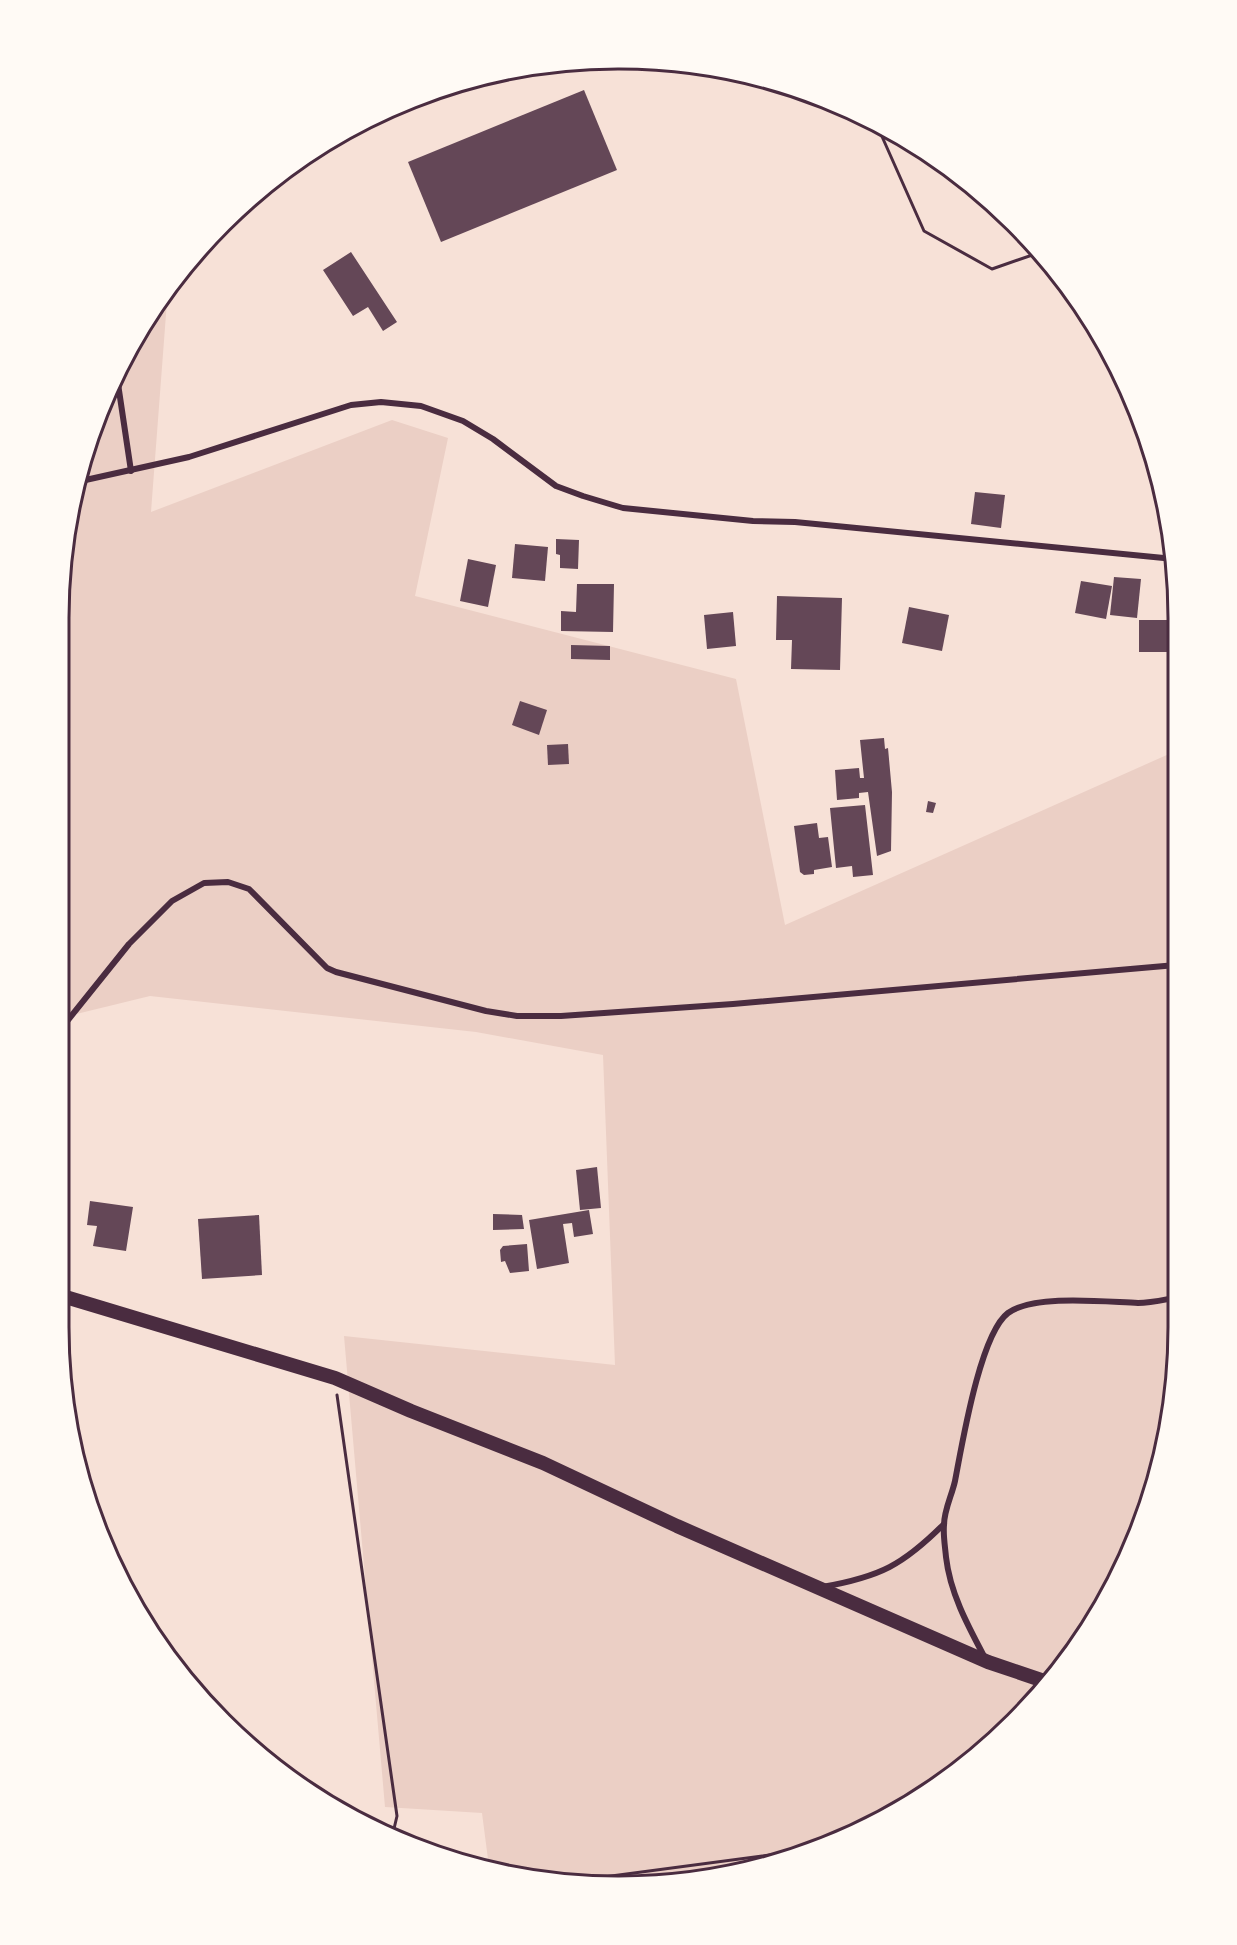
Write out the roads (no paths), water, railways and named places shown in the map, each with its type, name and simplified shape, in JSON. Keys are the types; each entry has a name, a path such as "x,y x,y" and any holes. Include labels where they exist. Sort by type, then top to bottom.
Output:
{"main road":[{"path":"69,1298 335,1378 543,1463 677,1526 988,1662 1039,1680"}],"street":[{"path":"119,390 131,471"},
{"path":"87,480 131,471 238,442 351,405 381,402 421,406 463,421 493,439 556,486 623,508 753,521 795,522 1164,558"},
{"path":"69,1019 129,944 172,901 204,883 228,882 249,889 327,968 336,972 461,1005 517,1016 561,1016 733,1004 1168,966"},
{"path":"988,1662 954,1593 946,1559 944,1524 981,1363 996,1329 1007,1314 1033,1303 1120,1301 1140,1303 1168,1299"},
{"path":"820,1587 855,1581 888,1569 918,1549 944,1524"}]}
